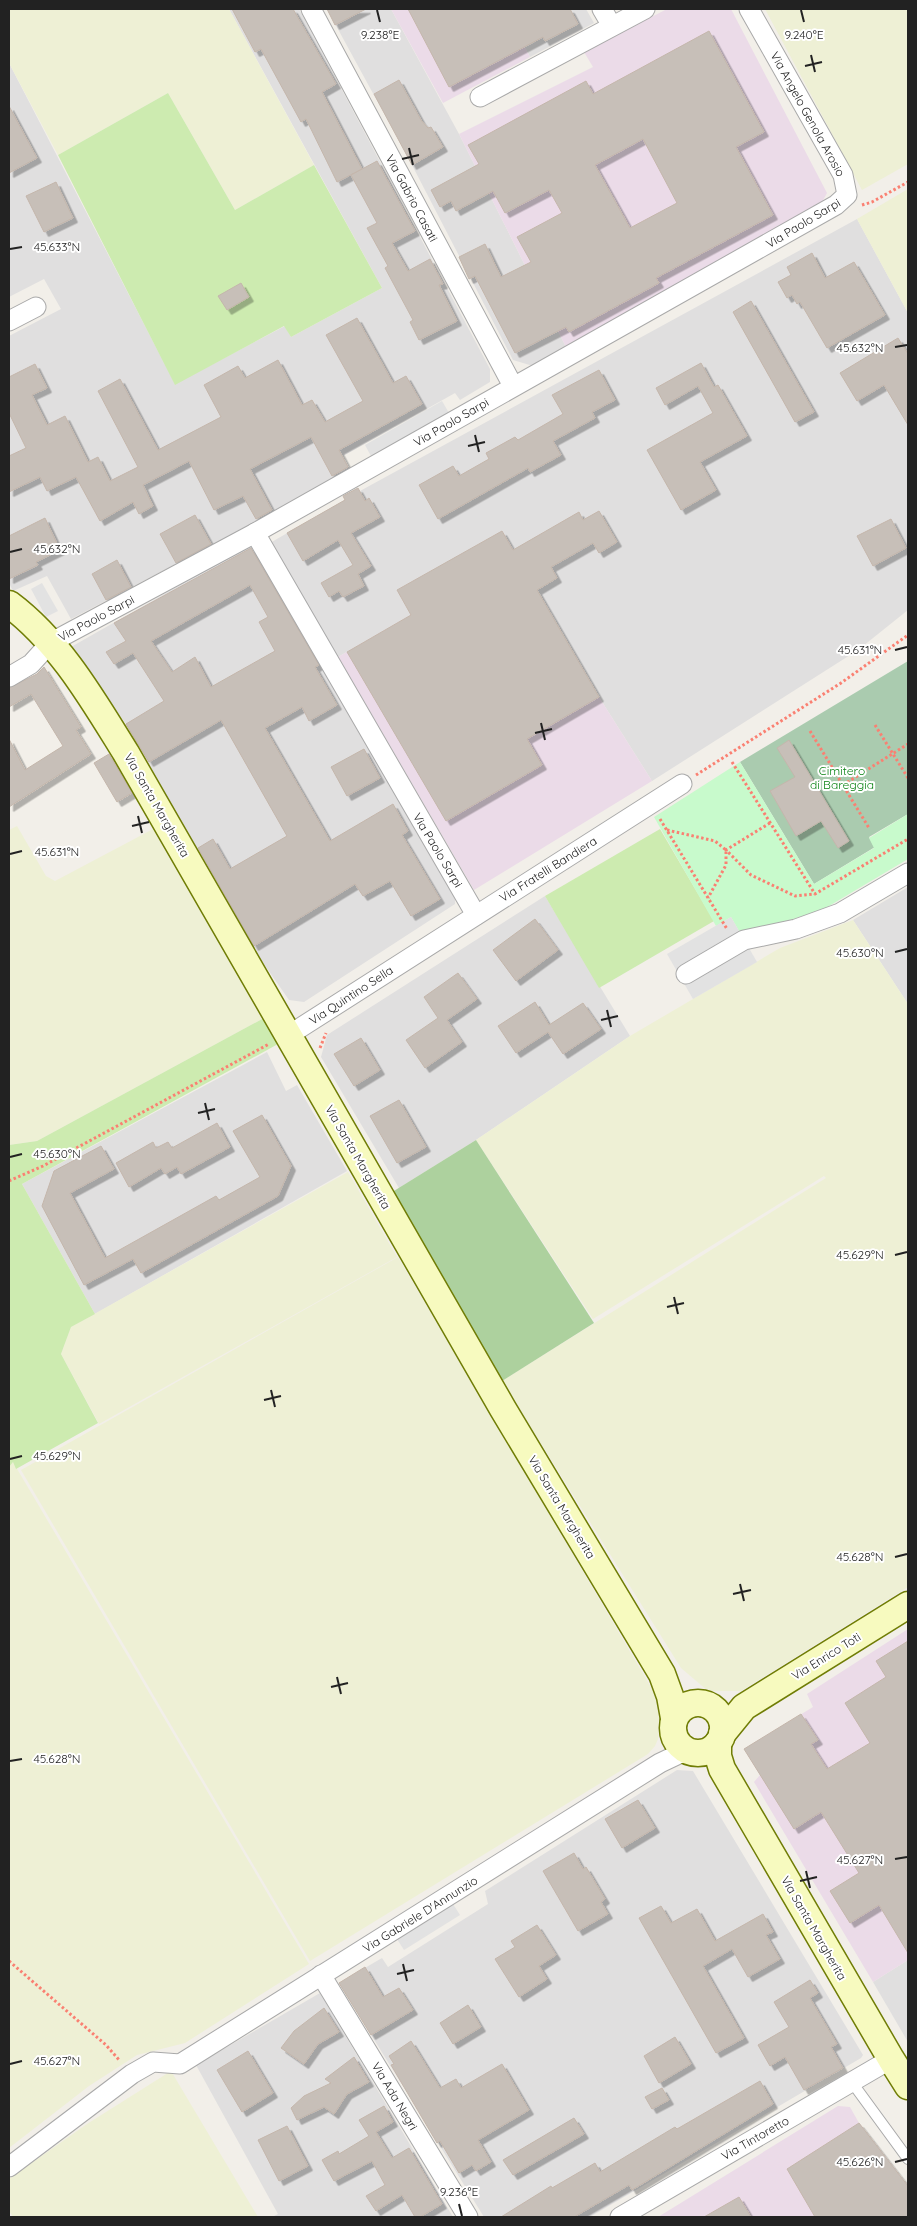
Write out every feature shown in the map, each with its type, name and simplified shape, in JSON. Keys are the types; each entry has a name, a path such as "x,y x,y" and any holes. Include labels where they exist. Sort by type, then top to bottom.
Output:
{"street":[{"name":"Via Gabrio Casati","path":"311,9 513,386"},
{"path":"602,9 612,26"},
{"path":"480,97 645,9"},
{"name":"Via Angelo Genola Arosio","path":"749,9 843,175 847,195"},
{"name":"Via Paolo Sarpi","path":"9,677 31,664 50,643 254,533 821,214 836,205 847,195"},
{"path":"9,321 36,308"},
{"name":"Via Paolo Sarpi","path":"254,533 476,915"},
{"name":"Via Santa Margherita","path":"9,604 28,620 50,643 82,683 126,753 280,1039 662,1674 670,1696 698,1732 712,1759 722,1769 890,2059 907,2083"},
{"name":"Via Fratelli Bandiera","path":"414,955 682,784"},
{"path":"686,974 744,940 796,929 840,913 908,872"},
{"name":"Via Quintino Sella","path":"280,1039 414,955"},
{"name":"Via Enrico Toti","path":"698,1732 744,1707 908,1605"},
{"name":"Via Gabriele D'Annunzio","path":"132,2074 153,2062 180,2064 660,1763 698,1732"},
{"name":"Via Ada Negri","path":"322,1976 468,2217"},
{"name":"Via Tintoretto","path":"620,2217 890,2059"},
{"path":"9,2167 132,2074"}],"lane":[{"path":"851,2082 908,2159"}],"path":[{"path":"847,195 862,205 872,202 908,182"},
{"path":"682,784 726,754 841,683 908,635"},
{"path":"875,725 908,778"},
{"path":"810,731 869,828"},
{"path":"843,785 908,744"},
{"path":"732,762 815,894"},
{"path":"651,804 736,944"},
{"path":"726,850 770,823"},
{"path":"667,830 715,841 751,875 795,896 815,894 908,839"},
{"path":"708,898 726,865 726,850"},
{"path":"9,1180 43,1166 280,1039"},
{"path":"9,1961 106,2045 132,2074"}],"shaded area":[{"path":"229,9 299,9 490,369 490,382 460,400 455,393 343,456 351,472 71,619 47,576 13,591 9,583 9,336 61,309 44,279 9,297 9,63 175,384 285,326 291,337 382,288"},
{"path":"327,9 391,9 459,134 566,347 533,366 513,360 412,165"},
{"path":"391,9 505,9 530,57 443,103"},
{"path":"505,9 586,9 594,23 530,57"},
{"path":"667,9 731,9 827,193 821,204 566,347 459,134 593,67 584,52"},
{"path":"857,219 908,313 908,610 858,650 652,781 599,697 411,615 338,657 270,543 360,491"},
{"path":"442,401 449,413 371,456 365,445"},
{"path":"502,531 599,697 652,781 474,890 338,657 411,615 397,590 431,571 448,600 452,560"},
{"path":"254,543 455,896 455,904 304,1002 289,1000 252,947 126,724 71,647"},
{"path":"42,583 58,611 46,617 31,589"},
{"path":"908,887 908,1004 853,920"},
{"path":"545,896 630,1036 476,1140 399,1188 321,1057 327,1035"},
{"path":"731,917 757,962 693,999 667,954"},
{"path":"267,1052 286,1091 297,1085 347,1171 95,1314 22,1184"},
{"path":"908,1629 908,1960 873,1982 754,1782 760,1775 744,1749 813,1707 807,1694"},
{"path":"677,1770 693,1771 863,2055 861,2058 590,2217 484,2217 339,1983 382,1958 388,1967 488,1904 485,1891"},
{"path":"453,1904 460,1915 404,1950 397,1939"},
{"path":"908,1960 908,2042 873,1982"},
{"path":"320,1993 453,2217 272,2217 278,2214 196,2065"},
{"path":"838,2106 850,2107 859,2123 908,2186 908,2217 658,2217"}],"green space":[{"path":"9,9 229,9 314,165 235,210 168,93 58,155 9,63"},
{"path":"765,9 908,9 908,164 862,190"},
{"path":"168,93 235,210 314,165 382,288 291,337 284,326 175,385 58,155"},
{"path":"908,189 908,313 857,219"},
{"name":"Cimitero di Bareggia","path":"908,661 908,814 869,837 875,847 814,884 740,762"},
{"path":"740,762 814,884 874,848 869,838 908,814 908,859 824,909 775,925 739,931 731,917 716,926 654,817"},
{"path":"17,826 46,876 55,881 155,828 264,1018 37,1141 9,1145 9,830"},
{"path":"660,829 714,921 599,988 545,896"},
{"path":"853,920 908,1004 908,1587 741,1691 708,1691 681,1668 502,1381 826,1178 824,1176 593,1319 476,1140 630,1036 780,948"},
{"path":"264,1018 278,1044 22,1184 95,1314 71,1327 61,1354 98,1423 16,1469 13,1462 9,1467 9,1145 37,1141"},
{"path":"476,1140 594,1323 502,1381 389,1194"},
{"path":"348,1172 397,1257 99,1424 61,1354 71,1327"},
{"path":"398,1257 662,1706 658,1739 648,1754 310,1961 21,1470"},
{"path":"13,1462 309,1964 185,2043 137,2055 89,2086 9,2148 9,1467"},
{"path":"171,2071 258,2217 13,2217 9,2211 9,2179 87,2124"}],"building":[{"path":"232,9 293,9 336,84 322,92 362,169 337,182 306,119 301,122 261,49 255,52"},
{"path":"327,9 366,9 335,25"},
{"path":"408,9 570,9 578,24 545,41 543,37 449,87"},
{"path":"709,31 764,132 736,147 773,215 656,278 659,283 569,332 566,327 515,353 475,276 469,279 459,257 485,244 501,277 531,262 517,237 562,213 549,190 505,213 493,191 456,211 451,201 440,207 431,190 479,164 468,145 586,81 593,94","holes":["643,139 677,203 630,228 595,165"]},
{"path":"399,80 421,120 428,128 431,127 443,147 412,165 374,94"},
{"path":"9,106 37,158 9,173"},
{"path":"377,161 415,231 392,243 408,271 430,259 443,284 439,285 457,321 419,340 410,322 413,320 385,268 388,266 367,228 377,223 351,175"},
{"path":"56,182 73,218 44,232 26,196"},
{"path":"812,253 825,278 854,262 885,315 827,348 800,302 797,304 792,295 787,298 778,282 791,275 787,267"},
{"path":"241,283 249,297 227,310 218,296"},
{"path":"751,301 814,412 795,422 733,312"},
{"path":"357,318 393,383 406,376 422,404 339,450 348,467 332,476 311,437 250,469 272,510 256,519 243,496 214,510 189,461 143,485 153,506 139,514 133,502 100,521 76,477 47,491 40,477 9,492 9,456 26,448 9,413 9,377 35,364 47,388 32,395 47,425 65,416 88,462 98,457 110,481 138,467 98,391 120,379 158,450 221,417 204,385 238,366 245,378 278,360 302,405 312,400 325,422 363,401 326,335"},
{"path":"898,338 908,354 908,425 884,385 857,401 840,373"},
{"path":"701,363 714,387 718,385 747,436 700,462 716,490 681,510 647,450 713,413 698,386 665,405 656,388"},
{"path":"599,370 615,400 592,412 595,418 553,441 561,455 530,472 528,468 438,519 419,485 453,466 459,476 489,459 486,453 515,437 518,440 563,414 552,395"},
{"path":"358,488 365,501 369,498 380,517 351,533 371,566 358,574 364,586 343,597 339,591 329,597 321,583 353,565 338,540 303,561 287,533 345,500 343,496"},
{"path":"599,511 617,542 599,553 593,543 551,567 557,578 537,590 599,697 527,739 542,765 446,821 347,652 411,615 397,590 502,531 513,550 579,512 583,520"},
{"path":"195,515 211,544 176,563 160,534"},
{"path":"45,518 60,550 36,562 38,565 9,579 9,536"},
{"path":"891,519 906,548 873,566 857,536"},
{"path":"251,548 319,665 315,667 337,705 309,721 302,707 265,728 330,841 393,804 408,831 402,835 440,899 411,916 390,881 363,896 355,884 254,946 198,848 213,839 230,869 287,836 221,720 149,762 126,724 164,701 133,653 114,664 106,652 126,641 114,623","holes":["250,585 268,617 259,622 275,651 211,687 195,657 172,672 151,641"]},
{"path":"117,560 131,587 106,600 92,574"},
{"path":"44,667 81,727 76,730 91,754 9,807 9,739 25,770 63,746 31,694 9,707 9,688 37,674"},
{"path":"789,740 849,841 838,848 821,821 796,836 770,791 795,777 777,748"},
{"path":"364,749 380,778 347,796 331,767"},
{"path":"109,754 132,793 117,802 94,763"},
{"path":"535,919 558,950 516,981 493,950"},
{"path":"458,973 477,999 447,1020 462,1042 425,1068 406,1040 438,1018 424,997"},
{"path":"535,1002 549,1025 583,1003 601,1029 563,1054 548,1032 516,1053 498,1026"},
{"path":"361,1038 380,1070 354,1086 334,1054"},
{"path":"399,1100 426,1147 397,1163 370,1116"},
{"path":"262,1115 291,1166 278,1196 141,1273 133,1259 84,1285 42,1206 54,1171 101,1146 114,1169 70,1193 105,1258 216,1196 219,1200 260,1177 233,1131"},
{"path":"217,1123 230,1147 181,1174 177,1167 165,1174 161,1168 129,1187 116,1163 153,1142 156,1148 168,1142 172,1148"},
{"path":"908,1641 908,1953 879,1905 850,1923 830,1891 859,1873 821,1812 794,1829 744,1749 801,1714 818,1740 811,1744 827,1769 870,1743 845,1703 886,1677 876,1661"},
{"path":"638,1800 655,1828 622,1848 605,1819"},
{"path":"574,1853 583,1869 586,1867 605,1899 601,1902 608,1914 578,1931 543,1871"},
{"path":"661,1906 671,1923 697,1909 715,1941 763,1914 773,1932 766,1935 780,1959 748,1977 732,1949 703,1966 744,2038 716,2053 639,1918"},
{"path":"537,1925 556,1955 539,1966 547,1979 519,1997 495,1959 515,1947 511,1941"},
{"path":"365,1967 383,1997 399,1988 413,2010 371,2035 339,1983"},
{"path":"810,1980 818,1993 810,1998 837,2044 831,2047 843,2068 804,2090 785,2057 770,2066 758,2045 789,2027 774,2002"},
{"path":"468,2005 481,2027 453,2044 440,2023"},
{"path":"324,2008 339,2032 318,2044 304,2064 281,2048 294,2031"},
{"path":"675,2037 691,2064 659,2083 644,2056"},
{"path":"411,2041 440,2088 456,2079 461,2088 502,2064 529,2110 478,2140 491,2162 476,2171 472,2165 459,2173 440,2141 437,2143 391,2065 394,2064 389,2056"},
{"path":"248,2051 273,2093 242,2112 217,2070"},
{"path":"354,2057 369,2082 347,2094 334,2114 324,2107 297,2120 291,2108 304,2096 331,2083 325,2079"},
{"path":"760,2081 773,2104 632,2190 629,2185 574,2217 501,2217 551,2186 552,2188 595,2163 600,2172 675,2127 677,2129"},
{"path":"662,2088 669,2100 652,2109 645,2097"},
{"path":"384,2106 393,2122 376,2132 392,2158 409,2148 442,2204 420,2217 415,2217 402,2195 376,2211 366,2196 385,2185 372,2161 334,2181 322,2160 338,2151 339,2154 369,2136 359,2120"},
{"path":"574,2118 584,2134 513,2175 503,2160"},
{"path":"859,2123 908,2186 908,2217 815,2217 787,2169"},
{"path":"287,2126 308,2166 279,2181 258,2140"},
{"path":"739,2197 751,2217 704,2217"}]}
